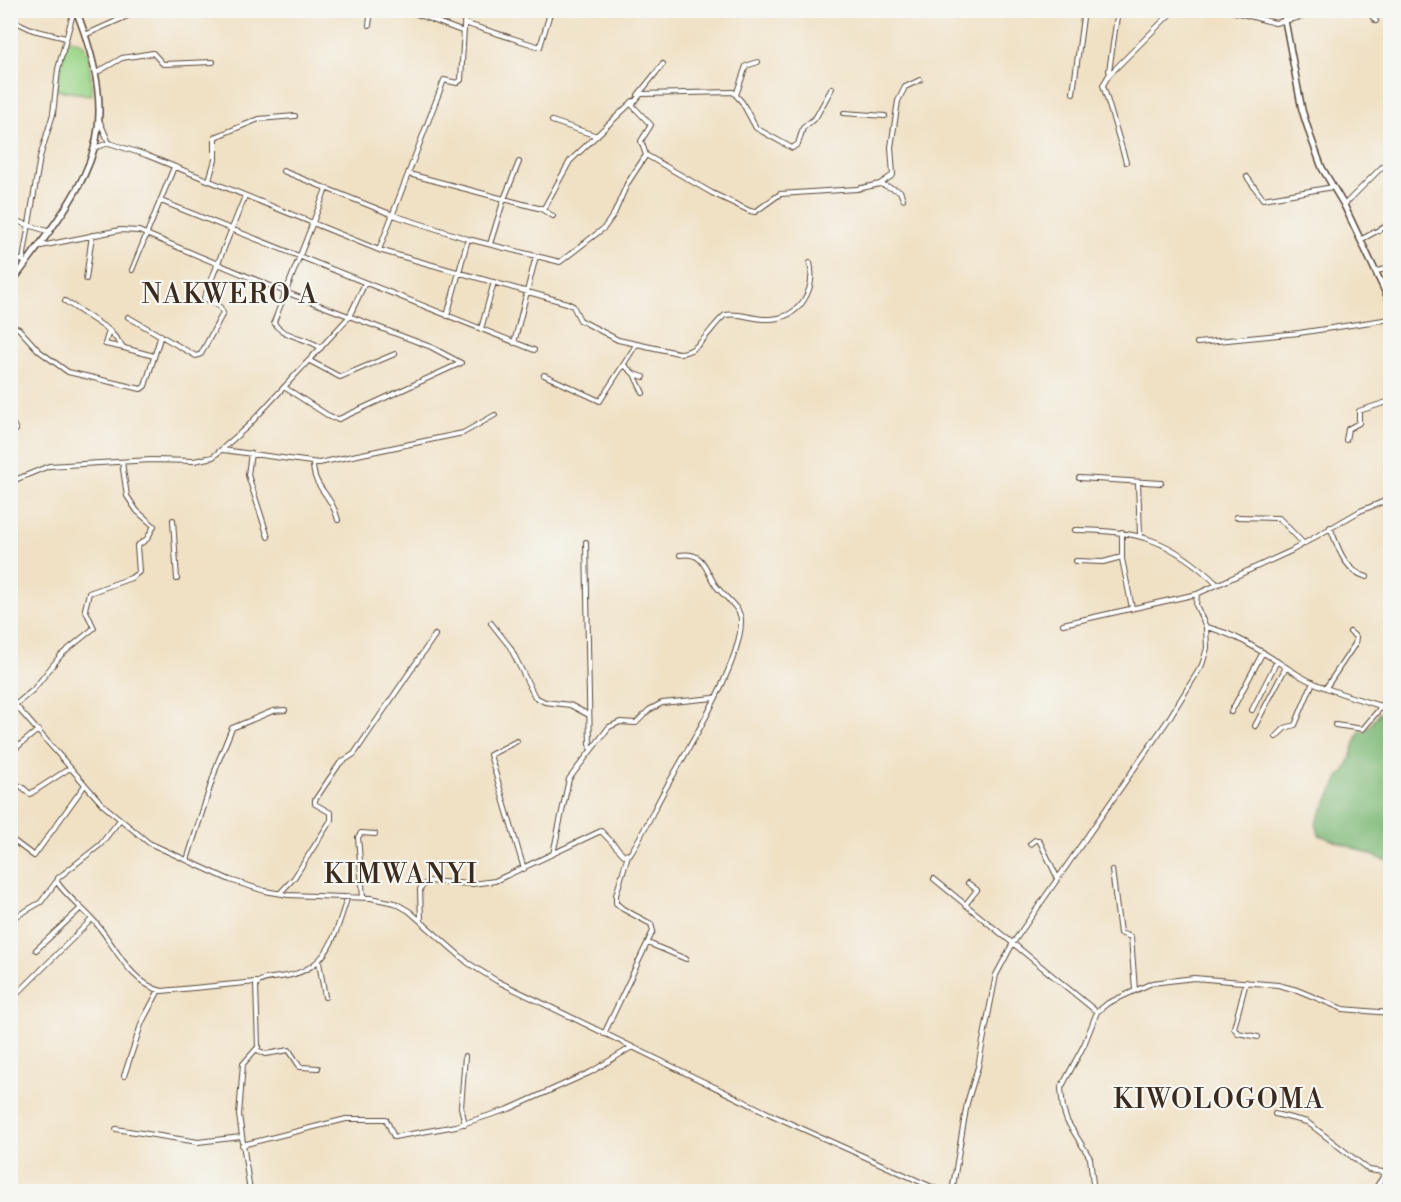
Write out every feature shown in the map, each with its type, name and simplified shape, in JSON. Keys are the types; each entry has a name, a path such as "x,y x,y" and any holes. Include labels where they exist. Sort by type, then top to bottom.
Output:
{"main road":[{"path":"10,285 24,263 41,246 76,194 89,167 94,148 100,122 96,73 85,34 75,10"},
{"path":"1283,10 1302,110 1322,168 1362,239 1390,302"}],"street":[{"path":"12,10 10,18 40,33 66,38"},
{"path":"10,256 24,263 28,224 40,157 53,114 56,80 75,10"},
{"path":"85,34 141,10"},
{"path":"369,26 371,10"},
{"path":"406,10 464,32"},
{"path":"379,250 444,80 457,83 461,80 465,10"},
{"path":"464,23 540,47 551,10"},
{"path":"1072,93 1084,10"},
{"path":"1109,71 1118,10"},
{"path":"1126,162 1103,85 1109,75 1174,10"},
{"path":"1228,10 1275,23 1328,11"},
{"path":"1367,10 1376,21"},
{"path":"96,73 122,58 153,53 163,64 213,62"},
{"path":"736,95 746,66 758,62"},
{"path":"541,209 570,161 628,106 663,64"},
{"path":"832,88 816,117 803,128 798,144 792,148 756,128 733,92 641,94 632,105 651,125 641,141 646,155 712,193 755,212 780,194 857,189 880,184 893,175 891,147 900,95 905,87 920,80"},
{"path":"10,106 14,107 10,122"},
{"path":"844,113 885,116"},
{"path":"209,180 215,160 215,137 259,119 295,116"},
{"path":"552,121 597,136"},
{"path":"100,122 109,143"},
{"path":"94,148 109,143 209,180 379,250 573,306 577,316 583,322 618,340 684,353 701,343 725,315 770,320 791,313 811,288 813,277 810,262"},
{"path":"283,171 393,215 468,239 560,262 598,234 614,214 627,184 646,155"},
{"path":"1344,205 1390,159"},
{"path":"490,244 504,199 519,162"},
{"path":"132,270 174,167"},
{"path":"409,174 541,209 553,216"},
{"path":"1247,177 1263,199 1334,187"},
{"path":"880,184 900,191 903,199"},
{"path":"321,348 274,325 326,189"},
{"path":"128,317 196,356 201,354 223,312 220,307 204,298 245,196"},
{"path":"161,201 534,350"},
{"path":"10,219 50,232"},
{"path":"1362,239 1390,225"},
{"path":"41,246 120,230 139,231 285,292 431,347 461,364 339,419 332,418 284,387"},
{"path":"86,279 92,236"},
{"path":"447,316 468,239"},
{"path":"514,343 536,256"},
{"path":"1377,271 1390,268"},
{"path":"10,482 44,467 122,462 203,461 222,450 321,348 349,317 365,282"},
{"path":"481,329 494,282"},
{"path":"65,301 109,330 124,348"},
{"path":"1197,343 1299,333 1390,319"},
{"path":"10,325 69,371 141,389 145,386 161,335"},
{"path":"109,330 105,344 154,356"},
{"path":"544,375 600,400 636,345"},
{"path":"310,360 340,377 395,354"},
{"path":"624,365 634,374 643,393"},
{"path":"634,374 644,377"},
{"path":"1347,441 1347,431 1358,425 1360,410 1390,401"},
{"path":"222,450 313,463 463,433 495,415"},
{"path":"10,418 16,430"},
{"path":"250,453 248,475 268,537"},
{"path":"15,705 33,690 61,655 94,628 85,609 89,593 131,578 139,572 137,546 147,539 154,526 137,511 126,496 122,462"},
{"path":"313,463 314,480 331,498 338,520"},
{"path":"1079,478 1161,483"},
{"path":"1138,483 1140,534"},
{"path":"1063,624 1197,594 1304,544 1365,508 1390,499"},
{"path":"1236,517 1279,518 1304,544"},
{"path":"173,520 177,579"},
{"path":"1330,527 1343,558 1359,575 1367,577"},
{"path":"1075,530 1140,534 1183,555 1217,584"},
{"path":"1122,532 1122,556 1132,608"},
{"path":"586,542 590,749"},
{"path":"604,1034 653,931 651,924 622,909 616,903 616,895 628,855 714,698 732,657 741,618 718,589 699,558 692,554 680,555"},
{"path":"1076,561 1103,562 1122,556"},
{"path":"952,1191 967,1103 978,1067 996,975 1013,943 1188,689 1206,656 1206,627 1196,605 1197,594"},
{"path":"490,623 510,647 535,697 545,702 570,705 589,715"},
{"path":"1206,627 1229,634 1263,651 1314,682 1381,706"},
{"path":"1327,686 1355,644 1356,638 1350,632"},
{"path":"280,894 294,878 331,820 332,814 315,804 315,799 340,763 354,754 435,635"},
{"path":"1231,712 1263,651"},
{"path":"1252,710 1277,661"},
{"path":"1255,726 1286,667"},
{"path":"1276,737 1284,728 1295,725 1314,682"},
{"path":"1335,725 1363,729 1390,696"},
{"path":"554,854 567,784 590,749 612,725 620,722 636,723 649,710 662,703 714,698"},
{"path":"10,699 84,785 119,821 149,843 241,884 280,894 363,897 395,903 421,921 468,963 486,975 819,1137 943,1191"},
{"path":"187,860 218,762 232,728 273,711 285,710"},
{"path":"10,753 38,730"},
{"path":"517,741 490,755 524,869"},
{"path":"10,790 14,785 21,786 30,794 70,768"},
{"path":"10,838 34,856 84,785"},
{"path":"10,920 41,902 57,882 100,845 119,821"},
{"path":"421,921 420,889 425,882 440,880 483,884 524,869 601,831 624,855 628,855"},
{"path":"363,897 358,837 361,833 375,834"},
{"path":"1030,844 1039,840 1057,877"},
{"path":"1112,870 1120,933 1131,937 1135,990"},
{"path":"934,879 1096,1012"},
{"path":"57,882 92,919 135,975 159,990 256,982 296,973 319,962 330,948 348,896"},
{"path":"964,905 977,890 968,883"},
{"path":"36,950 81,908"},
{"path":"10,1001 92,919"},
{"path":"648,943 686,959"},
{"path":"319,962 325,997"},
{"path":"1094,1191 1090,1158 1067,1121 1060,1098 1066,1074 1084,1045 1096,1012 1135,990 1172,978 1246,982 1297,990 1343,1009 1390,1013"},
{"path":"256,982 257,1050"},
{"path":"1246,982 1234,1031 1258,1037"},
{"path":"124,1076 142,1022 159,990"},
{"path":"242,1144 356,1117 386,1119 394,1137 465,1124 509,1109 591,1072 632,1047"},
{"path":"257,1050 266,1054 289,1050 300,1067 318,1068"},
{"path":"250,1191 239,1115 243,1067 246,1059 257,1050"},
{"path":"465,1056 461,1107 465,1124"},
{"path":"1275,1114 1307,1122 1369,1170 1384,1174 1390,1173"},
{"path":"116,1130 195,1142 241,1137"},
{"path":"1373,1191 1384,1174"}],"green space":[{"path":"67,38 82,43 89,55 92,95 56,90"},
{"path":"1379,713 1390,715 1390,862 1319,835 1316,823 1347,767 1360,731 1366,731"}],"district":[{"name":"NAKWERO A","path":"230,294"},
{"name":"KIMWANYI","path":"401,874"},
{"name":"KIWOLOGOMA","path":"1219,1099"}]}
